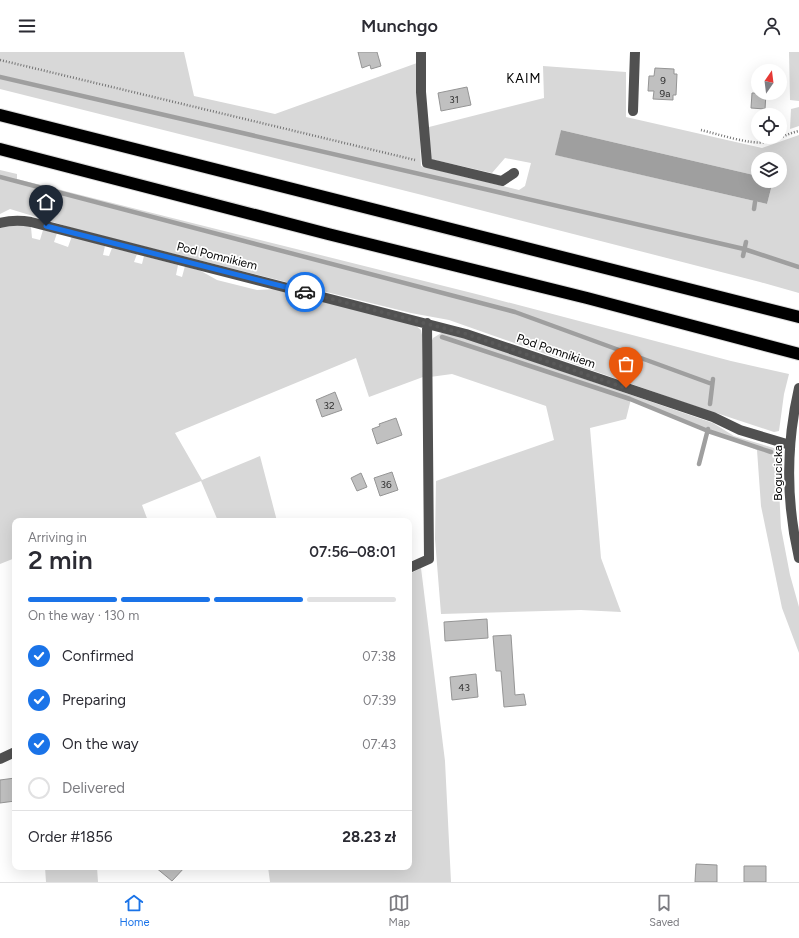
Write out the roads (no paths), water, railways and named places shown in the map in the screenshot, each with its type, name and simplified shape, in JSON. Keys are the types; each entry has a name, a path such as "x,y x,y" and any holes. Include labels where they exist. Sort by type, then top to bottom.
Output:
{"highway":[{"path":"0,115 799,317"},
{"path":"0,149 320,232 594,300 795,353"}],"street":[{"path":"421,52 421,92 427,163 502,181 514,173"},
{"path":"633,111 635,52"},
{"name":"Pod Pomnikiem","path":"0,223 11,220 31,222 466,334 713,417 740,430 790,445"},
{"path":"412,567 429,559 426,323"},
{"name":"Bogucicka","path":"799,388 790,445 789,483 792,516 799,558"},
{"path":"0,759 12,753"}],"waterway":[{"path":"0,77 744,249 799,267"},
{"path":"0,177 515,312 712,384"},
{"path":"754,209 755,202"},
{"path":"743,256 746,242"},
{"path":"442,337 630,399 708,431 771,452"},
{"path":"710,404 713,379"},
{"path":"699,464 708,429"}],"district":[{"name":"KAIM","path":"524,78"}]}
